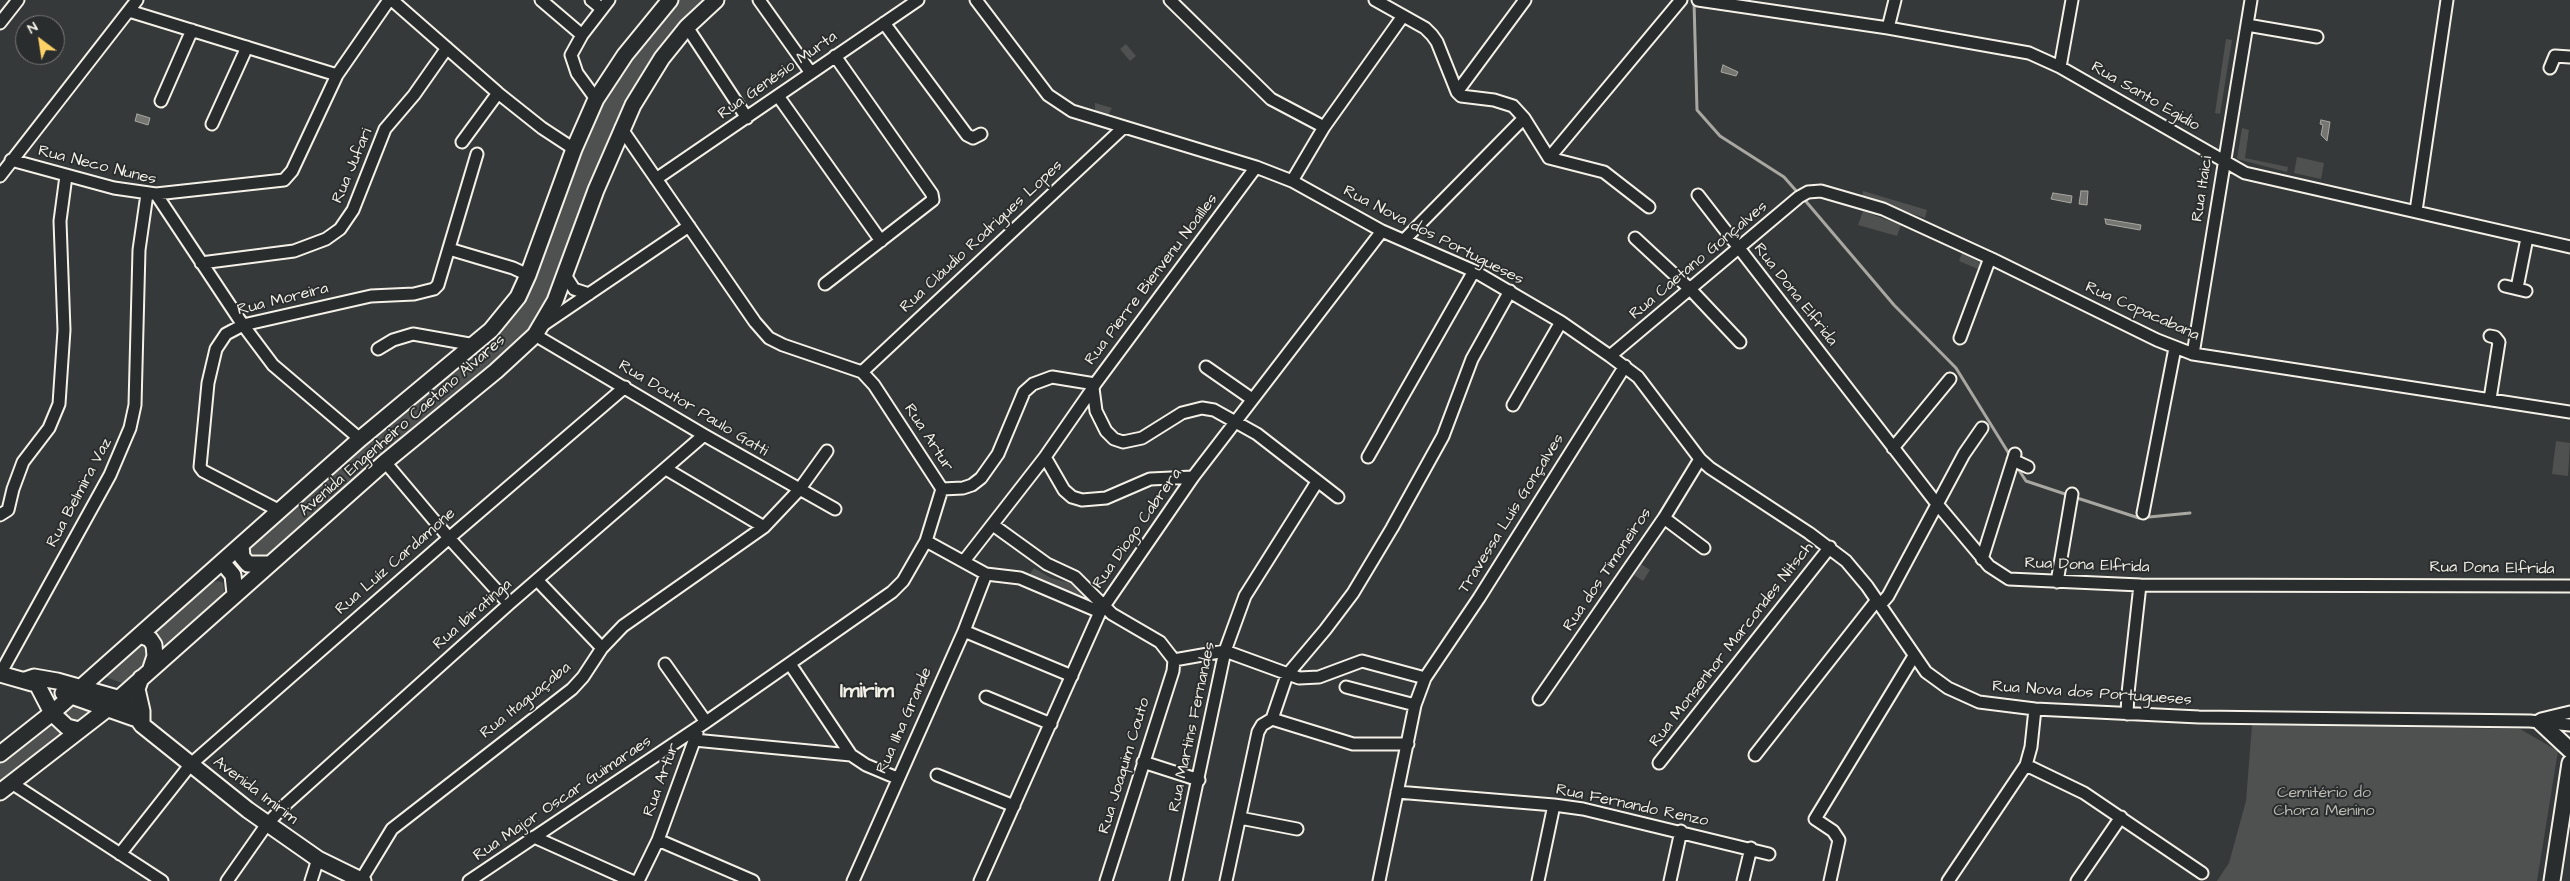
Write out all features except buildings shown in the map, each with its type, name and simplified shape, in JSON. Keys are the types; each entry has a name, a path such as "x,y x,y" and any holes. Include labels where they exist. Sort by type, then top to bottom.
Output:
{"main road":[{"name":"Avenida Engenheiro Caetano Alvares","path":"0,754 52,713 360,439 474,345 506,313 518,297 528,275 574,149 596,99 624,55 670,0"},
{"name":"Avenida Engenheiro Caetano Alvares","path":"0,792 14,784 112,704 385,462 496,371 537,331 555,301 621,128 649,78 687,27 716,0"},
{"path":"240,545 242,557 248,564 269,564"},
{"path":"222,562 233,575 235,594"},
{"path":"138,721 142,711 137,690 155,656 154,645 150,639 140,634"},
{"name":"Avenida Imirim","path":"0,674 31,683 76,691 112,704 138,721 267,824 318,860 362,881"},
{"path":"31,683 52,713 67,727 79,730"},
{"path":"2535,722 2570,750"},
{"path":"2552,881 2570,763"}],"street":[{"path":"2,17 18,0"},
{"path":"0,176 137,0"},
{"path":"152,194 284,180 292,171 337,75 391,0 498,93 542,128 574,149"},
{"path":"541,0 582,35"},
{"path":"591,0 606,4 573,49 571,60 596,99"},
{"path":"759,0 811,73"},
{"name":"Rua Genésio Murta","path":"656,179 918,0"},
{"name":"Rua Nova dos Portugueses","path":"976,0 1048,95 1072,111 1256,167 1292,181 1382,231 1474,271 1561,322 1625,366 1651,391 1700,459 1729,482 1830,547 1857,572 1914,656 1930,676 1948,688 1979,702 2034,709 2251,719 2535,722 2570,725"},
{"path":"1376,0 1425,28 1438,42 1457,92 1468,99 1504,102 1513,106 1524,118 1549,158 1604,172 1649,207"},
{"path":"1457,92 1525,0"},
{"path":"1549,158 1681,0"},
{"name":"Rua Santo Egidio","path":"1698,0 1767,5 2029,53 2060,67 2224,163 2248,174 2570,247"},
{"path":"1888,28 1895,0"},
{"path":"2060,67 2072,0"},
{"name":"Rua Itaici","path":"2193,354 2251,0"},
{"path":"2416,212 2447,0"},
{"path":"1176,2 1271,99 1324,127"},
{"path":"129,11 337,75"},
{"path":"1292,181 1324,127 1403,16"},
{"path":"884,23 967,134 973,138 981,134"},
{"path":"2247,24 2317,37"},
{"path":"687,27 747,118"},
{"path":"161,101 192,30"},
{"path":"212,124 247,47"},
{"name":"Rua Jufari","path":"201,263 294,251 326,239 340,229 353,210 385,129 414,95 447,48"},
{"path":"825,284 932,202 933,197 835,56"},
{"path":"2550,68 2555,56 2570,57"},
{"path":"462,142 498,93"},
{"path":"778,96 881,241"},
{"path":"1404,240 1524,118"},
{"name":"Rua Cláudio Rodrigues Lopes","path":"862,372 1124,127"},
{"path":"621,128 755,322 770,338 782,345 862,372"},
{"name":"Rua Moreira","path":"280,511 203,471 199,465 214,356 226,334 243,325 371,296 430,291 438,285 477,154"},
{"name":"Rua Neco Nunes","path":"11,160 66,176 152,194 243,325 280,372 360,439"},
{"name":"Rua Pierre Bienvenu Noailles","path":"942,489 972,485 981,478 998,454 1024,392 1033,384 1052,377 1094,386 1256,167"},
{"path":"0,515 7,513 23,462 49,428 59,404 64,330 60,221 66,176"},
{"name":"Rua Copacabana","path":"1808,192 1820,191 1883,209 1990,258 2175,348 2193,354 2570,412"},
{"name":"Rua Caetano Gonçalves","path":"1610,356 1691,290 1799,197 1808,192"},
{"name":"Rua Belmira Vaz","path":"0,674 110,474 130,428 135,406 138,250 152,194"},
{"name":"Rua Dona Elfrida","path":"1698,195 1937,504 1982,559 1998,574 2009,579 2140,585 2570,586"},
{"path":"537,331 689,226"},
{"name":"Rua Diogo Cabrera","path":"980,881 1102,609 1193,477 1382,231"},
{"path":"1634,238 1691,290 1740,342"},
{"path":"2505,286 2522,289 2528,238"},
{"path":"449,249 513,268 528,275"},
{"path":"1960,338 1990,258"},
{"path":"1368,457 1474,271"},
{"path":"565,275 574,288 589,294"},
{"path":"1226,881 1258,732 1262,725 1272,719 1287,675 1353,593 1392,528 1443,436 1472,359 1510,291"},
{"path":"1513,406 1561,322"},
{"name":"Rua Doutor Paulo Gatti","path":"537,331 704,436 835,509"},
{"path":"378,349 393,340 413,334 474,345"},
{"path":"2490,336 2495,337 2499,342 2490,399"},
{"path":"2143,513 2175,348"},
{"name":"Travessa Luís Gonçalves","path":"1379,881 1415,705 1425,678 1490,582 1625,366"},
{"path":"1206,367 1252,399"},
{"name":"Rua Artur","path":"638,881 658,840 694,740 702,724 892,592 903,581 926,541 942,489 874,385 862,372"},
{"path":"1893,448 1950,379"},
{"path":"1094,386 1099,419 1106,431 1114,439 1123,442 1142,438 1182,413 1193,409 1214,410 1236,421 1272,445 1338,497"},
{"path":"964,561 1044,457 1094,386"},
{"name":"Rua Luíz Cardamone","path":"120,854 191,764 625,387"},
{"path":"1755,756 1879,602 1888,596 1964,454 1982,428"},
{"name":"Rua Ibiratinga","path":"227,881 267,824 286,804 509,604 538,581 704,436"},
{"name":"Rua Itaguaçaba","path":"362,881 392,828 572,689 583,677 602,648 623,626 764,527 799,490 827,451"},
{"path":"1044,457 1064,490 1072,497 1082,500 1106,498 1150,479 1193,477"},
{"path":"1982,559 2014,457 2028,468"},
{"name":"Rua dos Timoneiros","path":"1539,699 1664,518 1700,459"},
{"path":"385,462 449,538 509,604"},
{"path":"666,469 764,527"},
{"name":"Rua Martins Fernandes","path":"1176,881 1225,651 1252,584 1317,482"},
{"path":"2057,582 2072,494"},
{"path":"1664,518 1704,548"},
{"path":"993,525 1047,564 1075,577 1102,609"},
{"path":"926,541 986,574 1020,578 1102,609 1160,642 1174,660 1225,651 1287,675 1309,679 1362,661 1425,678"},
{"name":"Rua Monsenhor Marcondes Nitsch","path":"1659,763 1830,547"},
{"name":"Rua Ilha Grande","path":"853,881 897,778 964,631 986,574"},
{"path":"538,581 602,648"},
{"path":"2128,714 2128,693 2140,585"},
{"path":"964,631 1072,676"},
{"path":"1830,881 1839,840 1833,832 1815,819 1914,656"},
{"name":"Rua Joaquim Couto","path":"1106,881 1173,671 1174,660"},
{"path":"665,664 702,724"},
{"path":"790,664 851,755 897,778"},
{"path":"1346,686 1415,705"},
{"path":"986,697 1051,724"},
{"path":"1948,881 2026,765 2031,747 2034,709"},
{"name":"Rua Nova dos Portugueses","path":"2535,722 2570,712"},
{"path":"1272,719 1353,744 1408,744"},
{"name":"Rua Major Oscar Guimaraes","path":"469,881 702,724"},
{"path":"694,740 851,755"},
{"path":"1143,762 1199,780"},
{"path":"2026,765 2084,793 2202,873"},
{"path":"937,775 1014,806"},
{"path":"14,784 162,881"},
{"name":"Rua Fernando Renzo","path":"1397,792 1554,805 1681,831 1769,854"},
{"path":"1538,881 1554,805"},
{"path":"1240,818 1297,829"},
{"path":"2077,881 2121,818"},
{"path":"1670,881 1681,831"},
{"path":"534,837 632,881"},
{"path":"658,840 753,881"},
{"path":"1744,881 1751,848"},
{"path":"311,881 318,860"}],"green space":[{"path":"679,0 710,0 660,54 616,124 551,298 530,334 269,558 251,562 247,547 509,319 549,229 603,97 629,60"},
{"path":"2226,39 2232,40 2220,114 2215,113"},
{"path":"1126,44 1136,56 1130,61 1120,49"},
{"path":"1095,103 1112,108 1108,115 1095,112"},
{"path":"2242,128 2249,130 2245,158 2288,167 2287,172 2237,159"},
{"path":"2297,157 2324,163 2321,179 2294,173"},
{"path":"1863,191 1927,210 1925,218 1862,197"},
{"path":"1863,211 1901,225 1897,236 1858,225"},
{"path":"1962,253 1981,263 1978,269 1959,261"},
{"path":"2556,441 2570,443 2568,476 2552,474"},
{"path":"1641,564 1650,570 1643,581 1634,575"},
{"path":"1034,568 1051,578 1070,583 1085,594 1090,601 1083,596 1046,584 1029,575"},
{"path":"219,581 223,583 224,592 221,598 166,647 154,629 206,583"},
{"path":"140,643 147,645 148,658 125,684 100,675"},
{"path":"75,699 97,710 76,726 59,712"},
{"path":"48,723 62,732 63,736 0,784 0,761"},
{"name":"Cemitério do Chora Menino","path":"2252,725 2520,729 2558,751 2537,881 2217,881 2229,863 2246,801"}],"shaded area":[{"path":"1723,65 1738,72 1736,76 1721,72"},
{"path":"137,114 150,118 148,125 135,121"},
{"path":"2321,120 2330,122 2327,141 2321,135 2323,125 2320,124"},
{"path":"2081,191 2088,191 2087,205 2079,204"},
{"path":"2053,193 2072,196 2071,203 2051,199"},
{"path":"2105,219 2141,225 2140,230 2106,224"}],"waterway":[{"path":"1694,2 1697,110 1720,136 1784,177 1799,194"},
{"path":"1803,198 1894,305 1956,368 2011,457"},
{"path":"2017,467 2026,481 2068,495"},
{"path":"2074,497 2139,518 2190,513"}],"district":[{"name":"Imirim","path":"867,693"}]}
